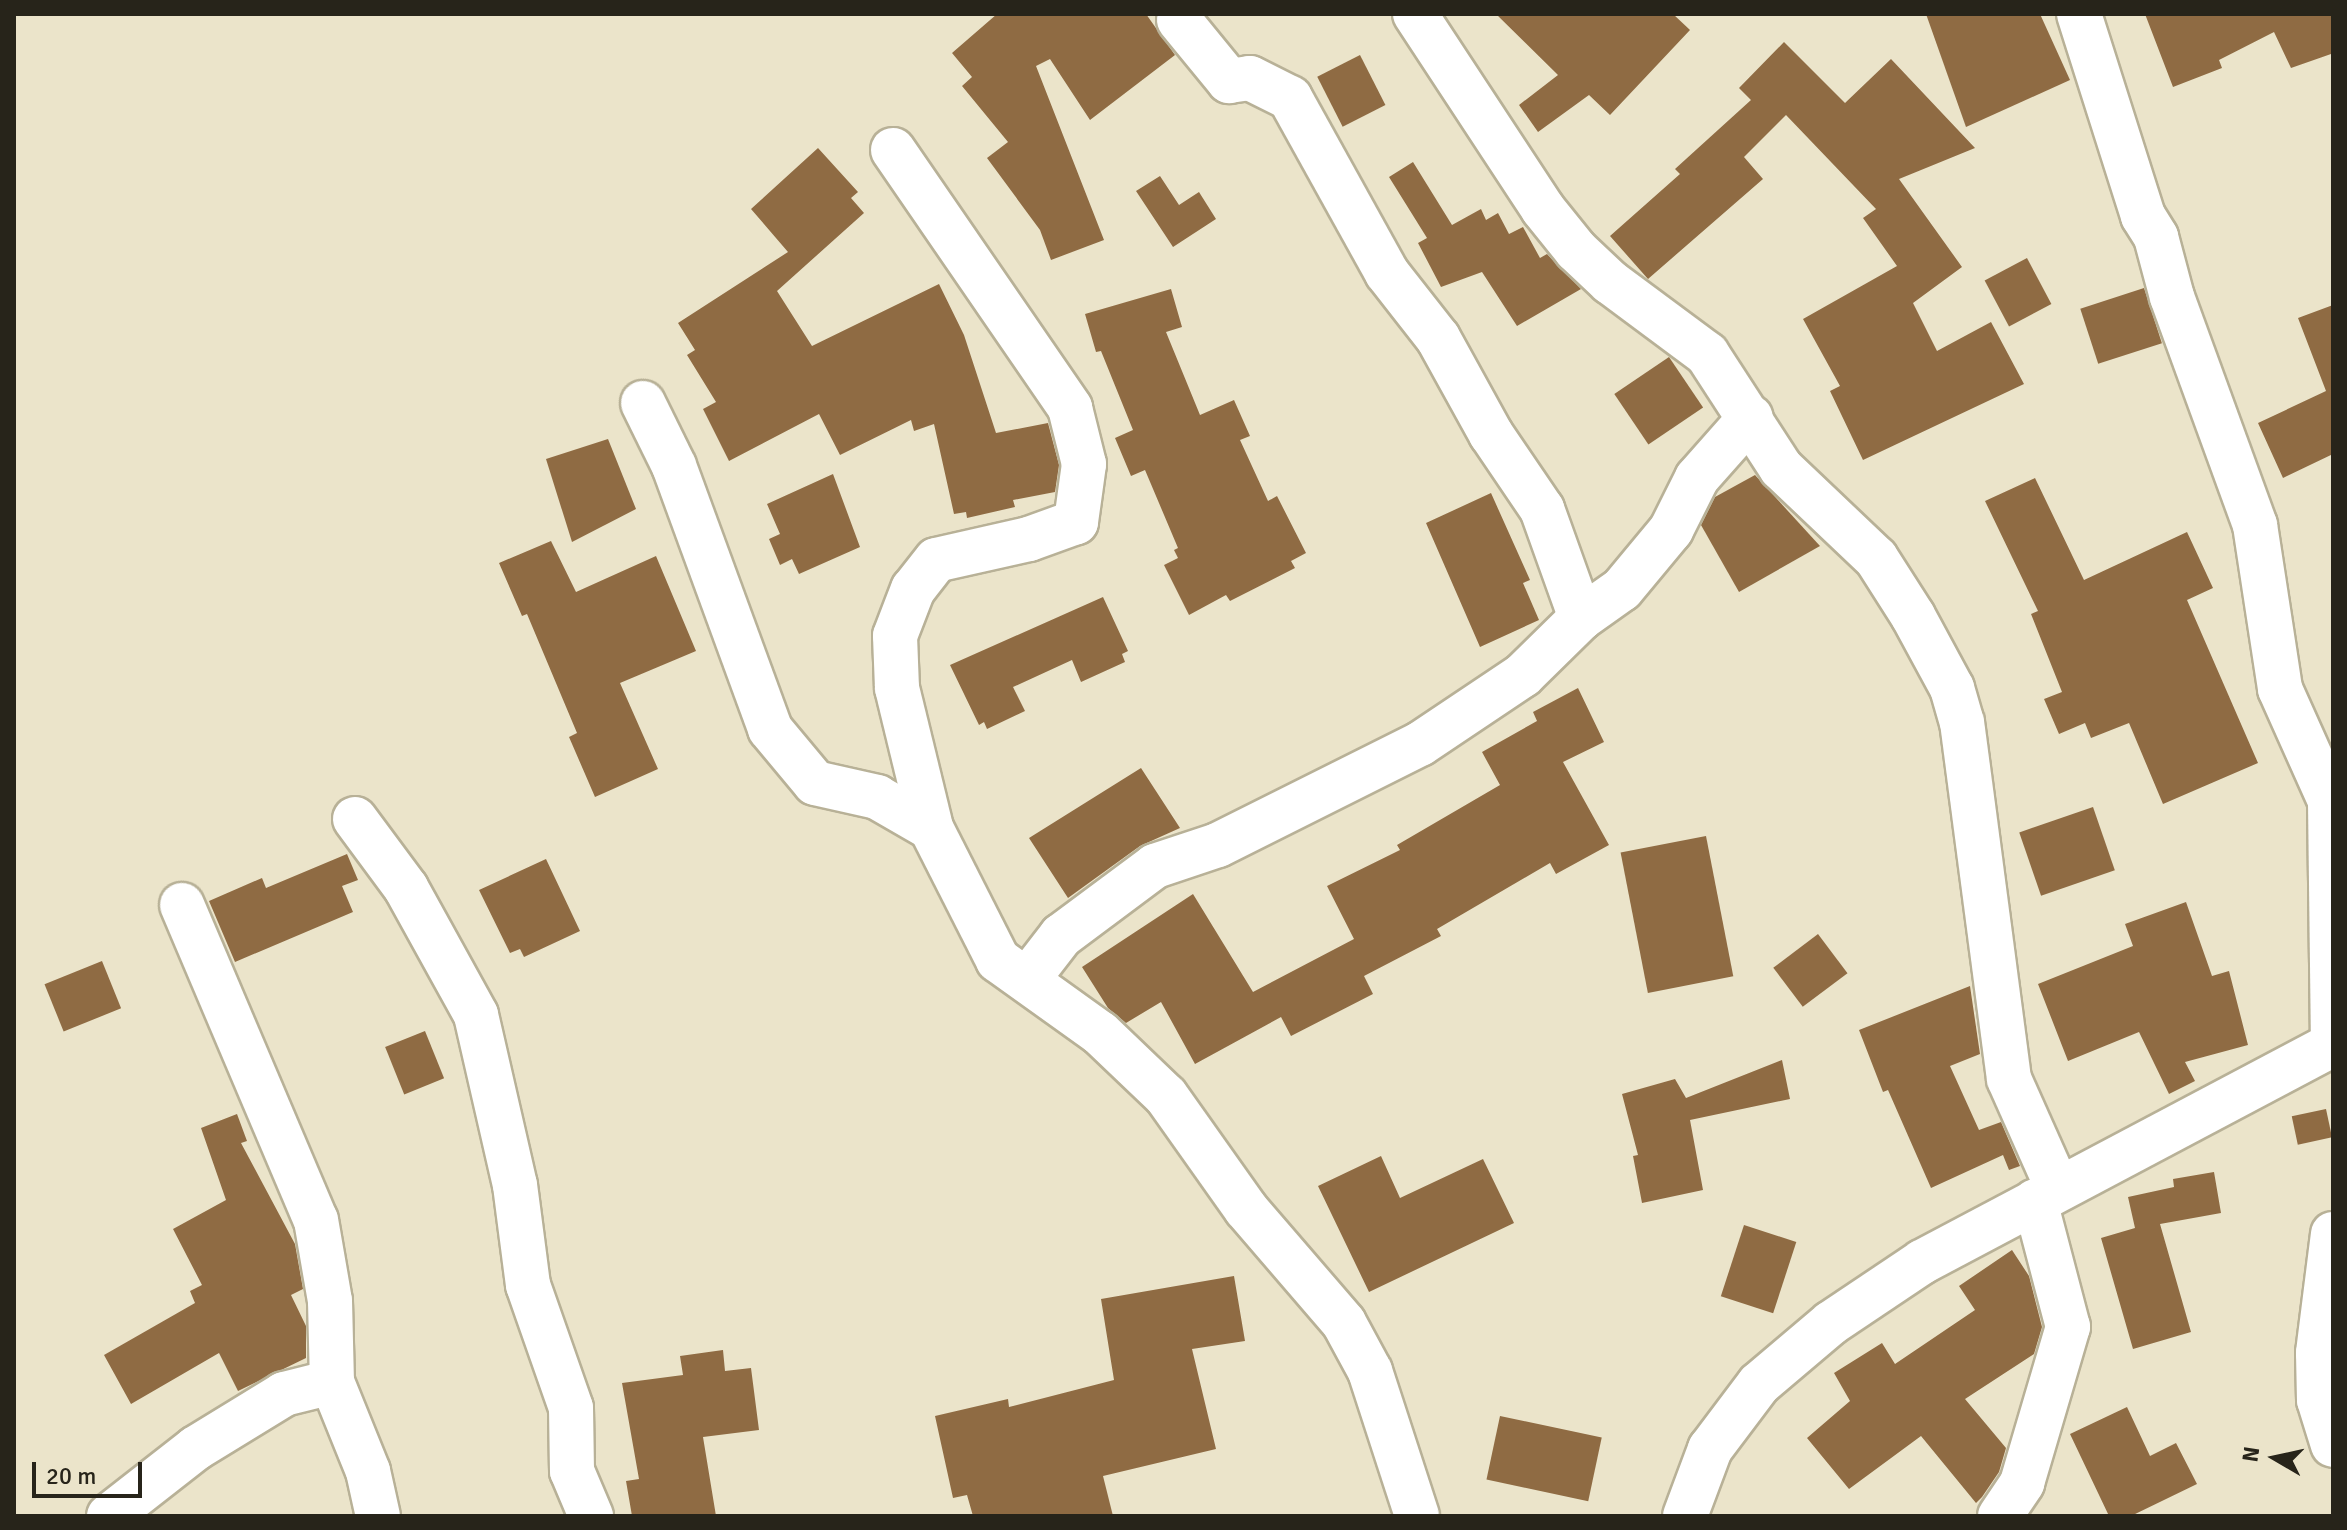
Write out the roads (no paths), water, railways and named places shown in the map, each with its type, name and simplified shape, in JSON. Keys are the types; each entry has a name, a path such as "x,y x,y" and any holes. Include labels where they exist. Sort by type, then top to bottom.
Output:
{"street":[{"path":"1415,14 1543,209 1576,250 1610,282 1707,354 1792,482 1876,558 1952,688 1973,799 2009,1079 2047,1195 2068,1327 2022,1483 2000,1516"},
{"path":"2079,14 2143,216 2156,237 2172,297 2255,525 2280,689 2331,799 2333,1031"},
{"path":"1179,20 1229,81 1250,78 1290,98 1387,273 1438,338 1491,434 1542,509 1581,618"},
{"path":"893,150 1012,330 1070,408 1084,464 1076,522 1029,539 936,560 913,589 895,636 897,688 931,828 998,960 1100,1033 1166,1096 1246,1209 1344,1323 1370,1371 1417,1516"},
{"path":"643,403 674,466 770,729 815,783 877,797 931,828"},
{"path":"1027,980 1061,936 1155,866 1218,845 1461,721 1523,675 1581,618 1622,589 1671,530 1697,478 1751,417"},
{"path":"355,819 406,888 476,1015 515,1185 528,1285 571,1408 572,1471 591,1516"},
{"path":"182,905 316,1220 330,1301 332,1382 368,1471 378,1516"},
{"path":"1685,1516 1710,1449 1759,1384 1831,1323 1922,1262 2333,1044"},
{"path":"2333,1234 2318,1353 2319,1400 2333,1445"},
{"path":"109,1516 196,1448 284,1394 332,1382"}]}
